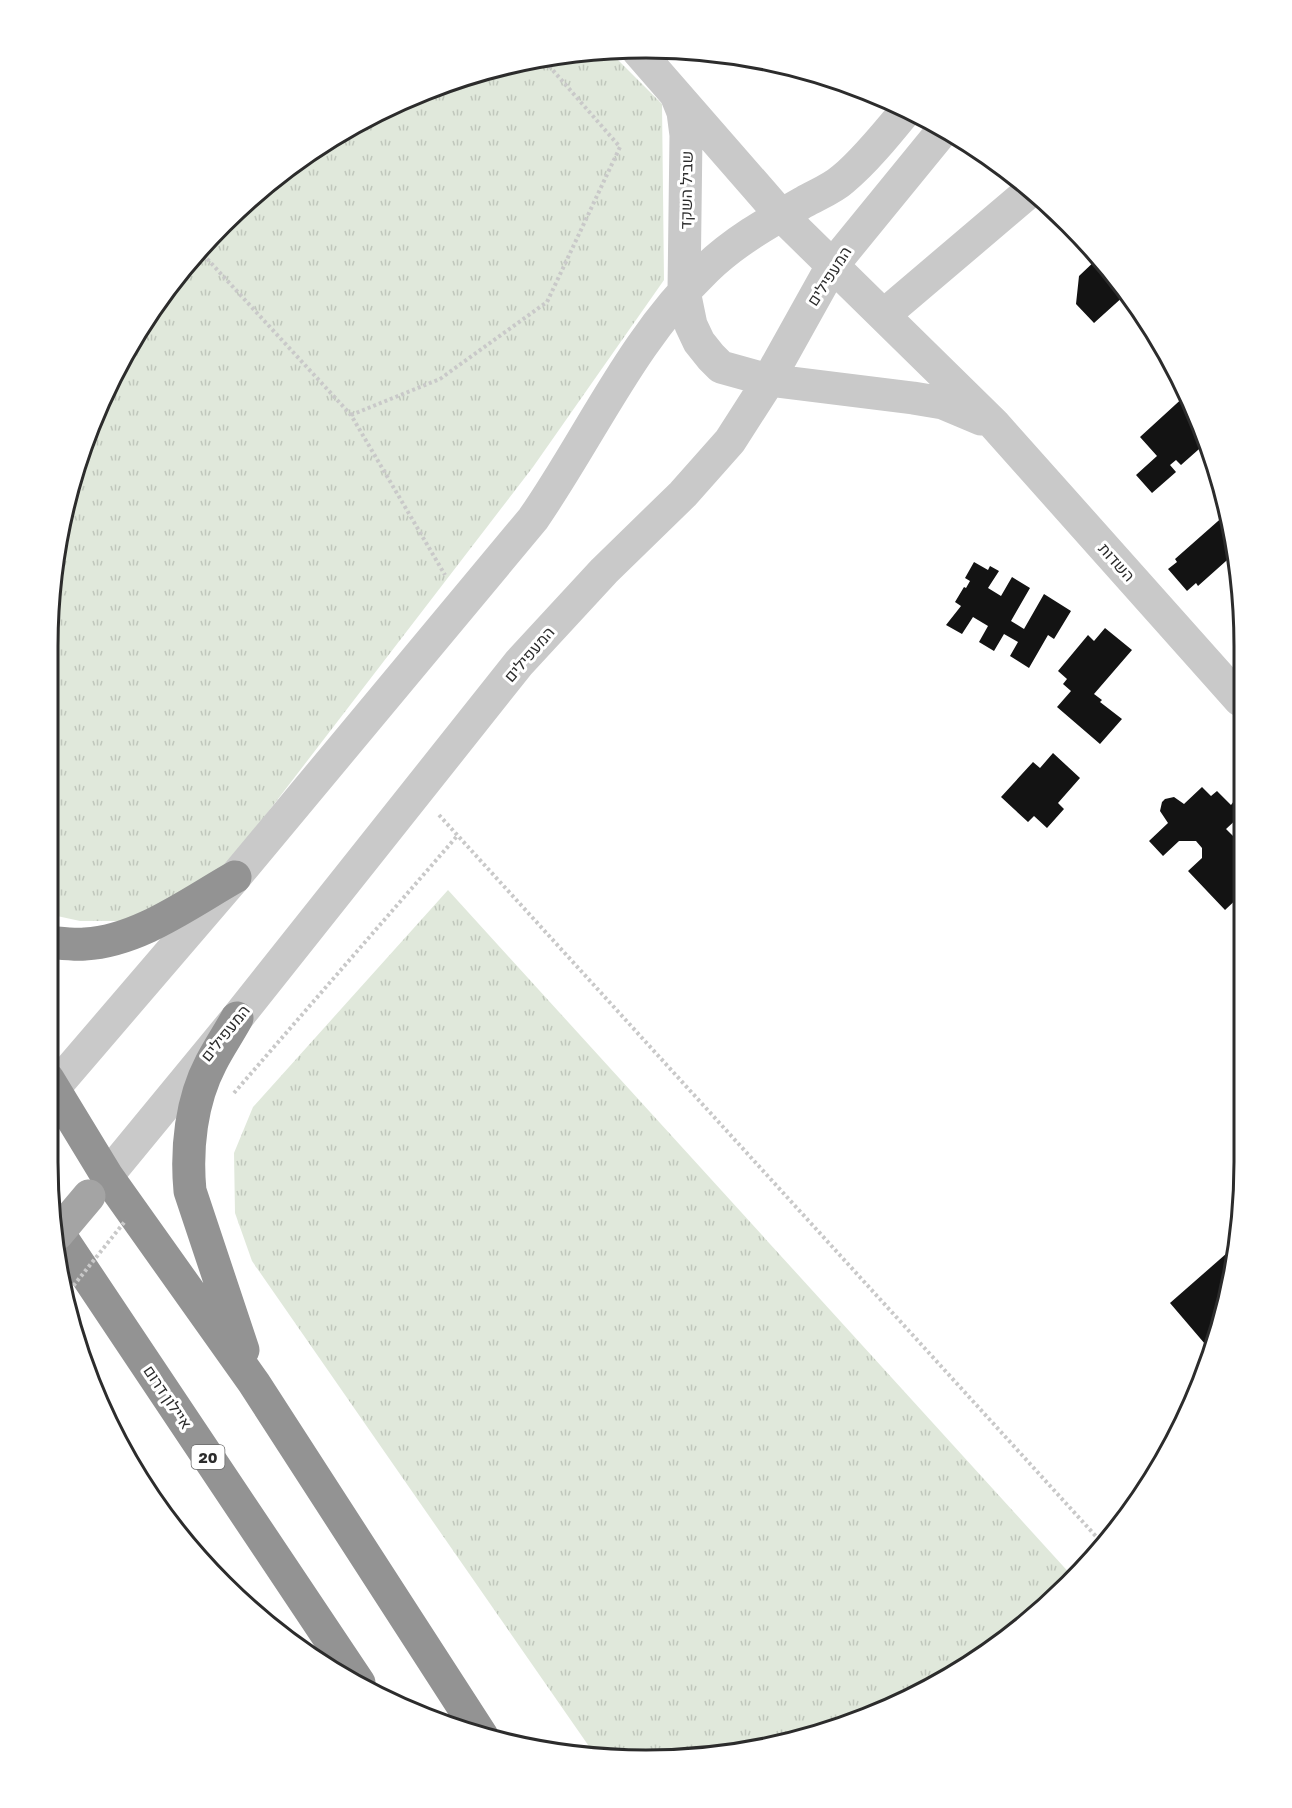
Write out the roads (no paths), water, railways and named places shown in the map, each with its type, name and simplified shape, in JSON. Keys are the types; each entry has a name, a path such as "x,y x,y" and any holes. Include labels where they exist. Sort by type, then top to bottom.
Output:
{"highway":[{"path":"58,943 86,944 118,938 157,922 235,877"},
{"path":"237,1018 210,1065 197,1102 188,1167 190,1191 254,1383"},
{"path":"58,1099 98,1186 129,1215 254,1383 474,1723"},
{"name":"איילון דרום","path":"65,1244 350,1670"}],"main road":[{"path":"63,1226 98,1186"}],"street":[{"name":"שביל השקד","path":"644,58 781,215"},
{"name":"שביל השקד","path":"674,91 683,112 686,135 684,291"},
{"path":"58,1076 235,877 533,519 559,482 629,363 684,291 725,251 842,180 900,116"},
{"name":"המעפילים","path":"98,1186 237,1018 527,654 604,571 683,494 724,448 768,380 832,266 938,136"},
{"path":"884,315 1024,196"},
{"name":"השדות","path":"781,215 994,424 1234,693"},
{"name":"השדות","path":"684,291 691,324 699,342 721,367 768,380 943,403 994,424"}]}
